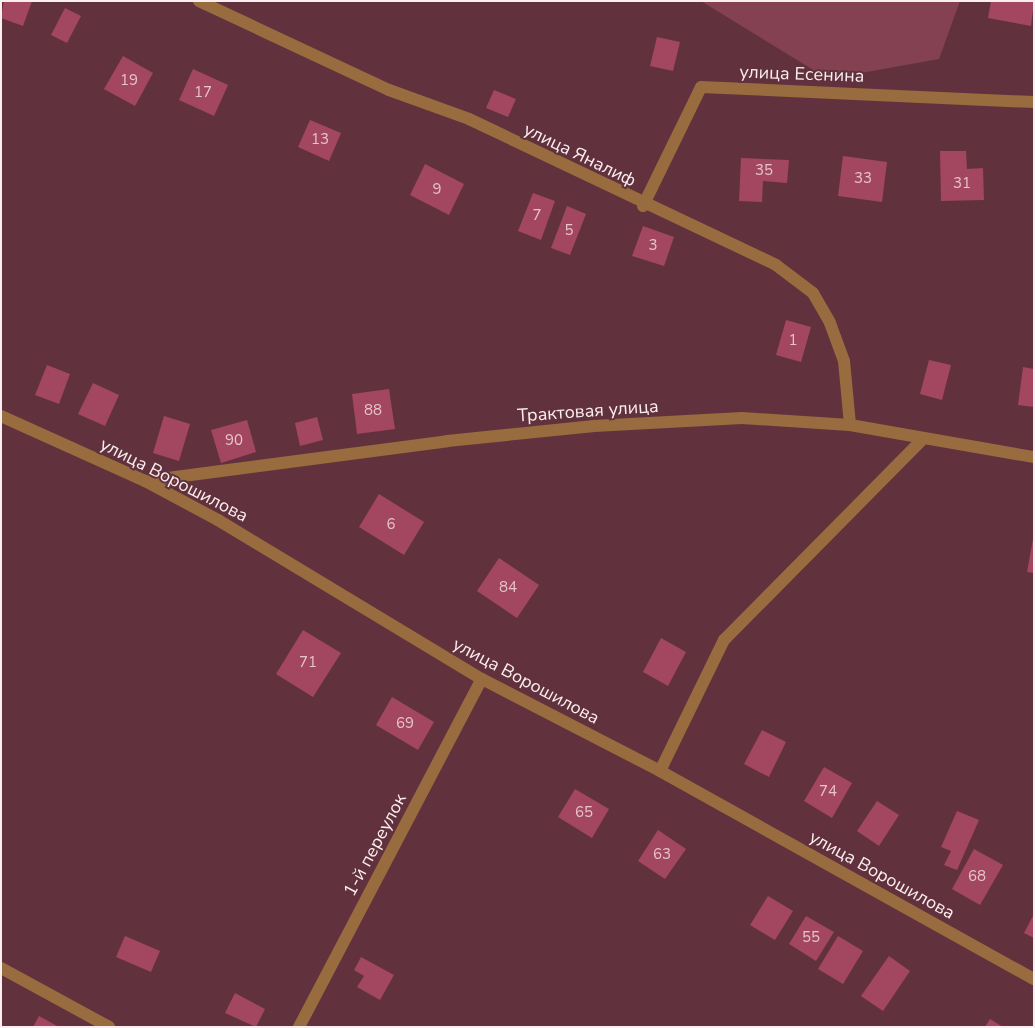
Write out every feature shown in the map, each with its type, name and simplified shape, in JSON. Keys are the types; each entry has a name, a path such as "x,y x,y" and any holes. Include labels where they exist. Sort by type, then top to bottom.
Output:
{"street":[{"name":"улица Яналиф","path":"199,1 389,90 469,119 643,206 776,265 813,293 844,362 850,425"},
{"name":"улица Есенина","path":"643,206 701,87 1034,102"},
{"name":"улица Ворошилова","path":"1,416 145,481 482,679 660,771 1034,979"},
{"name":"Трактовая улица","path":"145,481 594,426 742,418 850,425 1034,457"},
{"path":"660,771 724,640 923,439"},
{"name":"1-й переулок","path":"299,1027 482,679"},
{"path":"1,968 103,1025"}],"shaded area":[{"path":"701,1 960,1 939,59 828,79"}],"building":[{"path":"4,1 32,1 23,26 1,18"},
{"path":"991,1 1034,1 1031,26 988,18"},
{"path":"65,8 81,16 67,43 51,35"},
{"path":"657,37 680,42 673,71 650,66"},
{"path":"123,56 153,73 135,106 104,89"},
{"path":"193,69 228,85 214,116 179,100"},
{"path":"494,90 516,99 508,117 486,108"},
{"path":"310,120 341,133 329,161 298,147"},
{"path":"940,151 966,151 967,169 983,168 984,200 941,201"},
{"path":"843,156 887,162 882,202 838,196"},
{"path":"741,158 789,160 787,183 763,181 762,202 739,201"},
{"path":"425,164 464,184 449,215 410,195"},
{"path":"533,193 555,201 541,240 518,231"},
{"path":"567,206 586,214 570,255 551,248"},
{"path":"643,226 674,237 664,266 632,256"},
{"path":"786,320 811,327 801,362 776,355"},
{"path":"929,360 951,365 942,400 920,394"},
{"path":"47,365 70,374 59,404 35,395"},
{"path":"1023,367 1034,369 1034,407 1018,405"},
{"path":"93,383 119,395 105,426 78,414"},
{"path":"389,389 395,429 357,434 352,394"},
{"path":"164,416 190,424 179,461 153,453"},
{"path":"317,417 323,440 300,446 295,423"},
{"path":"247,420 256,452 221,463 211,430"},
{"path":"379,494 424,522 404,555 359,527"},
{"path":"1034,539 1034,573 1027,572"},
{"path":"499,558 539,585 517,618 477,591"},
{"path":"303,630 341,653 313,697 276,674"},
{"path":"661,638 686,652 668,686 643,672"},
{"path":"392,697 434,722 418,750 376,725"},
{"path":"762,730 786,742 769,777 744,764"},
{"path":"824,767 852,783 832,818 804,801"},
{"path":"575,789 609,809 592,838 558,817"},
{"path":"877,801 899,815 879,846 857,831"},
{"path":"957,811 979,820 957,870 944,865 951,851 941,847"},
{"path":"658,830 686,849 665,879 638,861"},
{"path":"974,849 1003,865 980,905 952,889"},
{"path":"768,896 793,911 775,940 750,925"},
{"path":"1034,914 1034,938 1024,933"},
{"path":"806,916 834,932 816,961 789,944"},
{"path":"125,936 160,951 151,972 116,957"},
{"path":"838,936 863,951 843,984 818,969"},
{"path":"889,956 910,971 883,1011 861,996"},
{"path":"361,957 394,975 380,1000 357,987 364,976 354,970"},
{"path":"235,993 265,1009 256,1027 225,1013"},
{"path":"39,1016 59,1027 33,1027"},
{"path":"990,1019 1003,1027 985,1027"}]}
